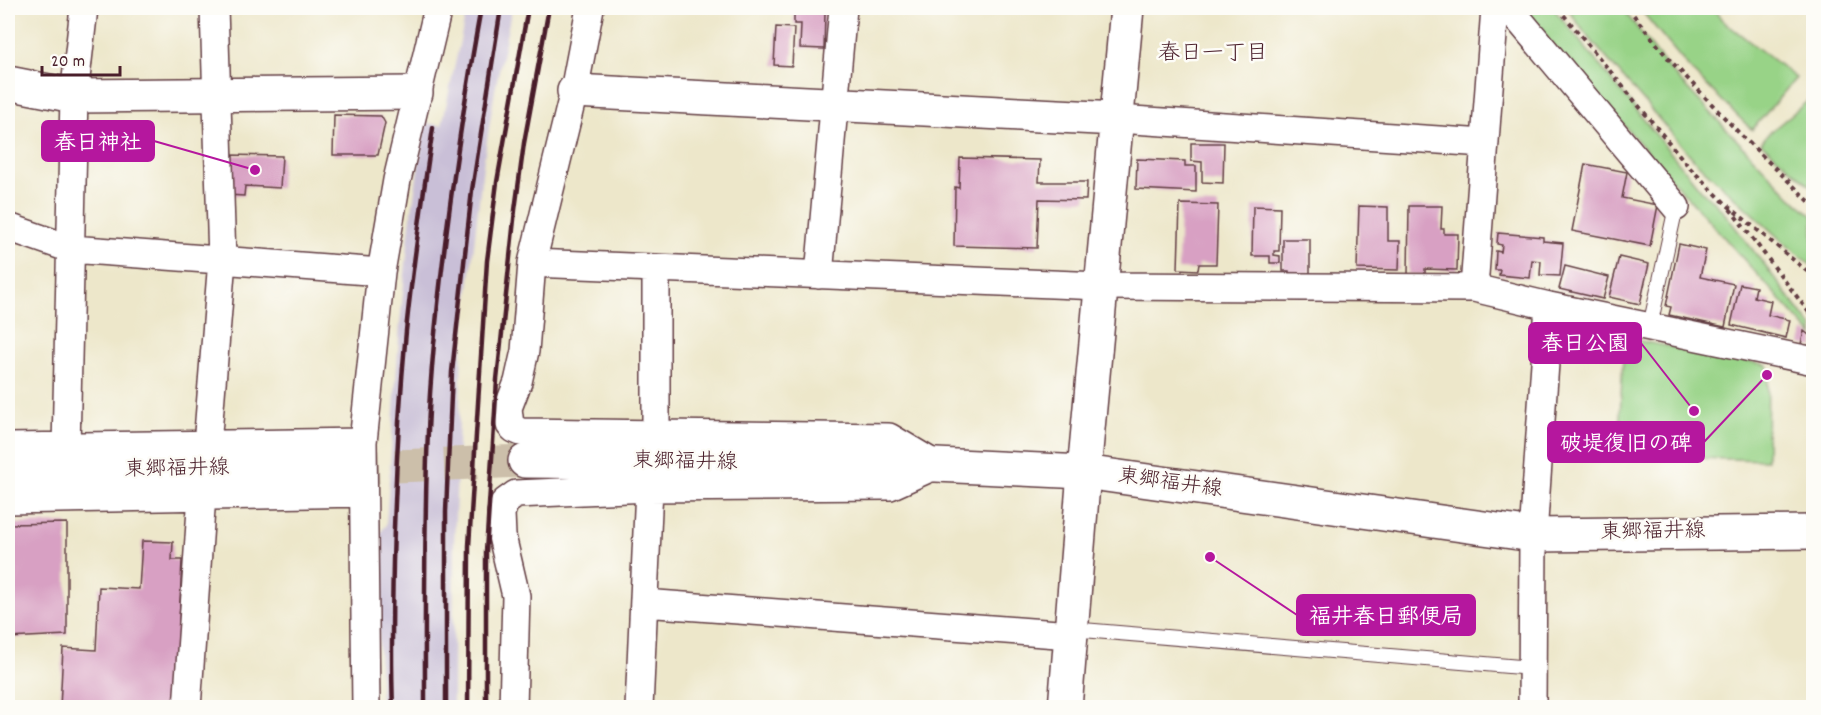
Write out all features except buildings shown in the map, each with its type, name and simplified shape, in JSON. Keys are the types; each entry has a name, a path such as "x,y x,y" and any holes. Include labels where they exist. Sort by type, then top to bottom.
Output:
{"street":[{"path":"66,447 74,96 84,8"},
{"path":"207,445 222,260 214,8"},
{"path":"366,708 357,467 381,272 397,180 438,8"},
{"path":"590,8 574,91 532,263 525,351 518,382 508,408 510,425 521,432 890,437 936,465"},
{"path":"819,275 843,8"},
{"path":"1065,708 1084,472 1127,8"},
{"path":"1474,288 1495,8"},
{"path":"1509,8 1676,207"},
{"path":"8,83 74,96 417,93"},
{"path":"574,91 1117,119 1485,143"},
{"path":"8,227 70,249 381,272"},
{"path":"532,263 1101,286 1474,288 1549,306 1814,361"},
{"path":"656,268 656,435"},
{"path":"1532,708 1533,535 1549,306"},
{"path":"8,447 207,445 357,467"},
{"name":"東郷福井線","path":"525,461 936,465 1084,472 1533,535 1814,532"},
{"path":"513,708 516,596 502,536 501,513 505,502 516,494 649,488 890,486 936,465"},
{"path":"8,500 202,495 357,467"},
{"name":"東郷福井線","path":"8,473 357,467"},
{"path":"639,708 649,488"},
{"path":"187,708 202,495"},
{"path":"644,603 1071,632"}],"lane":[{"path":"1650,326 1676,207"},
{"path":"1071,632 1532,668"}],"path":[{"path":"1558,8 1690,168 1726,204 1814,277"},
{"path":"1628,8 1668,58 1741,135 1814,206"},
{"path":"1726,204 1814,319"}],"shaded area":[{"path":"467,8 512,8 495,90 483,166 462,350 454,544 453,707 381,707 378,619 380,533 386,525 400,323 410,224 425,123 442,125"}],"green space":[{"path":"1520,8 1553,8 1701,190 1722,210 1813,328 1813,336 1682,191"},
{"path":"1567,8 1622,8 1669,69 1792,198 1813,216 1813,267 1696,162 1584,32"},
{"path":"1639,8 1713,8 1722,20 1796,78 1752,130 1689,68"},
{"path":"1809,100 1813,104 1813,188 1761,143 1768,134"},
{"path":"1624,338 1768,365 1767,460 1618,456"}],"tunnel":[{"path":"346,468 525,461"}],"railway":[{"path":"425,708 426,500 431,374 450,205 481,8"},
{"path":"446,708 446,512 452,372 472,190 501,8"},
{"path":"468,708 469,546 487,261 497,182 528,8"},
{"path":"486,708 486,552 497,380 524,143 549,8"},
{"path":"393,708 393,562 401,388 412,280 433,128"}],"place":[{"name":"春日神社","path":"255,170"},
{"name":"破堤復旧の碑","path":"1767,375"},
{"name":"春日公園","path":"1694,411"},
{"name":"福井春日郵便局","path":"1210,557"}],"district":[{"name":"春日一丁目","path":"1213,54"}]}
